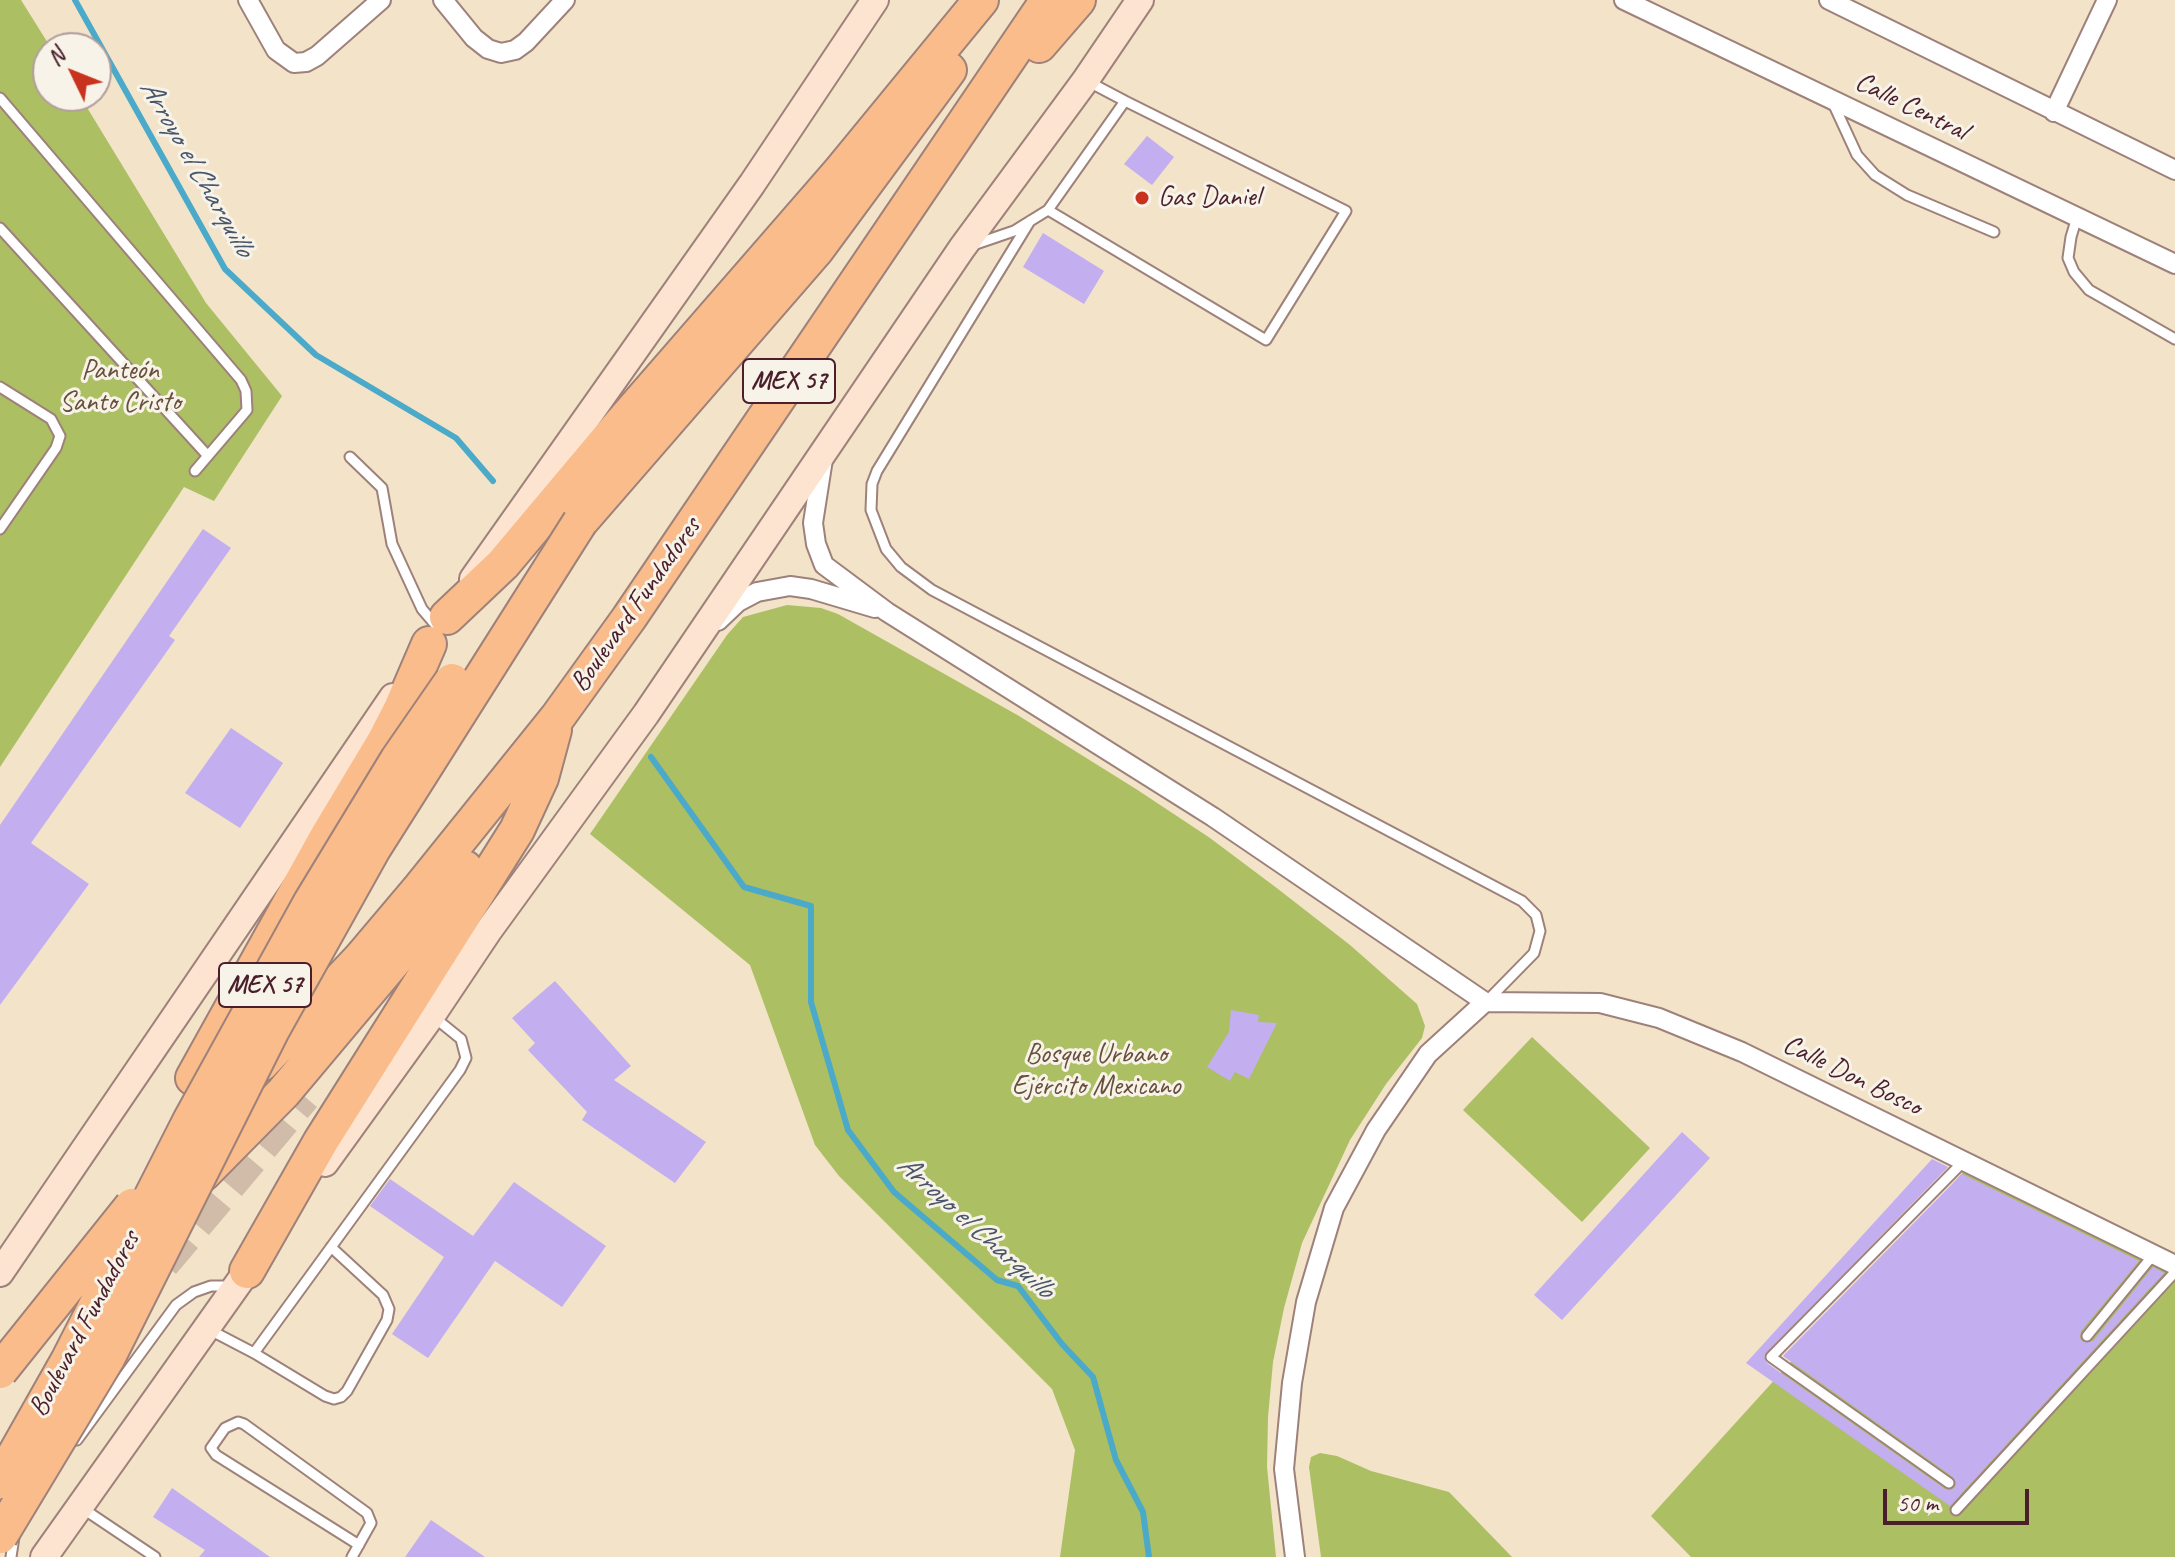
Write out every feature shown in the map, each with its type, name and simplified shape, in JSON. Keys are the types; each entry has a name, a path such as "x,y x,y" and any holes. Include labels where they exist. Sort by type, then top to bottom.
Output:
{"highway":[{"path":"193,1078 327,837 384,742 438,630 496,560 558,504 809,209 981,0"},
{"name":"Boulevard Fundadores","path":"0,1481 69,1359 190,1121 353,830 456,674 558,504 817,249 915,119 997,0"},
{"name":"Boulevard Fundadores","path":"0,1371 114,1227 391,923 557,718 629,618 1048,0"},
{"path":"951,143 1078,0"},
{"path":"10,1531 108,1357 272,1030 558,504"},
{"path":"304,1096 348,1048 426,945 514,816 557,718"},
{"path":"242,1278 321,1141 517,830 541,778 557,718"},
{"path":"0,1398 80,1303 149,1228 283,1093 409,943 527,781"}],"main road":[{"path":"558,504 752,184 875,0"},
{"path":"44,1557 646,714 962,248 1085,81 1140,0"},
{"path":"0,1273 438,630"}],"street":[{"path":"248,0 265,33 284,58 294,63 306,62 317,56 381,0"},
{"path":"443,0 474,38 488,49 501,53 515,50 526,42 565,0"},
{"name":"Calle Central","path":"1624,0 2175,264"},
{"path":"1829,0 2175,170"},
{"path":"2054,112 2107,0"},
{"path":"825,453 813,523 816,544 824,565 887,612 1213,817 1485,1002 1428,1054 1376,1130 1334,1208 1306,1302 1292,1383 1284,1469 1295,1557"},
{"path":"696,642 738,602 757,592 790,586 811,589 887,612"},
{"name":"Calle Don Bosco","path":"1485,1002 1600,1003 1659,1018 1742,1052 2175,1265"}],"lane":[{"path":"1048,210 1266,340 1346,211 1085,81"},
{"path":"0,98 241,380 246,391 247,410 195,471"},
{"path":"1832,100 1857,155 1875,175 1907,195 1994,232"},
{"path":"962,248 1014,231 1048,210 1125,101"},
{"path":"2077,217 2068,258 2074,272 2089,290 2175,339"},
{"path":"1030,221 877,471 870,497 871,510 886,549 901,567 932,590 1522,901 1536,915 1540,931 1534,953 1485,1002"},
{"path":"0,228 208,456"},
{"path":"0,387 51,419 60,436 56,448 0,529"},
{"path":"350,457 382,488 392,544 422,609 438,630"},
{"path":"254,1353 460,1070 466,1058 461,1039 432,1015"},
{"path":"1949,1483 1771,1357 1963,1162"},
{"path":"208,1329 325,1396 334,1399 347,1391 387,1320 389,1309 383,1295 331,1247"},
{"path":"2087,1336 2154,1254"},
{"path":"1956,1510 2175,1272"},
{"path":"71,1450 176,1305 194,1292 242,1278"},
{"path":"352,1557 359,1545 371,1523 367,1513 244,1424 231,1424 225,1428 211,1448 216,1455 359,1545"},
{"path":"80,1506 155,1557"},
{"path":"10,1531 14,1537 11,1557"}],"green space":[{"name":"Panteón Santo Cristo","path":"0,0 21,0 41,32 32,32 32,112 90,112 206,303 282,396 214,501 184,487 0,767"},
{"name":"Bosque Urbano Ejército Mexicano","path":"787,605 821,608 838,614 1019,716 1136,789 1210,838 1278,889 1350,945 1417,1004 1425,1026 1422,1038 1386,1084 1350,1140 1302,1243 1284,1308 1273,1362 1268,1417 1267,1467 1276,1557 1060,1557 1075,1450 1052,1389 839,1176 815,1145 750,965 590,834 727,635 743,617"},
{"path":"1532,1037 1650,1148 1582,1222 1463,1110"},
{"path":"1966,1169 2175,1269 2175,1557 1691,1557 1651,1516"},
{"path":"1320,1453 1337,1456 1371,1471 1449,1492 1512,1557 1321,1557 1309,1467 1311,1457"}],"building":[{"path":"1147,136 1174,157 1152,185 1124,164"},
{"path":"1043,233 1104,271 1084,304 1023,267"},
{"path":"203,529 231,548 169,636 175,640 31,843 89,884 0,1005 0,825"},
{"path":"231,728 283,763 240,828 185,793"},
{"path":"555,981 631,1066 614,1080 706,1142 675,1183 582,1120 587,1112 528,1050 535,1043 512,1018"},
{"path":"1231,1010 1259,1015 1258,1022 1277,1023 1249,1079 1235,1072 1230,1081 1207,1067 1229,1032"},
{"path":"1682,1132 1710,1158 1562,1320 1534,1295"},
{"path":"1932,1159 1948,1167 1764,1356 1767,1363 1945,1489 1955,1487 1953,1477 1783,1356 1962,1174 2139,1261 2081,1331 2083,1342 2093,1341 2153,1267 2164,1273 1950,1506 1746,1363"},
{"path":"390,1179 473,1236 514,1182 606,1246 562,1307 495,1261 428,1358 392,1334 444,1257 370,1206"},
{"path":"172,1488 270,1557 199,1557 205,1550 153,1517"},
{"path":"431,1520 485,1557 405,1557"}],"waterway":[{"name":"Arroyo el Charquillo","path":"75,0 225,269 316,355 456,438 493,481"},
{"name":"Arroyo el Charquillo","path":"651,757 744,887 811,906 811,1002 848,1130 894,1192 997,1280 1018,1286 1062,1344 1093,1377 1116,1460 1143,1512 1149,1557"}],"tunnel":[{"path":"163,1263 304,1096"}],"place":[{"name":"Gas Daniel","path":"1142,198"}]}
